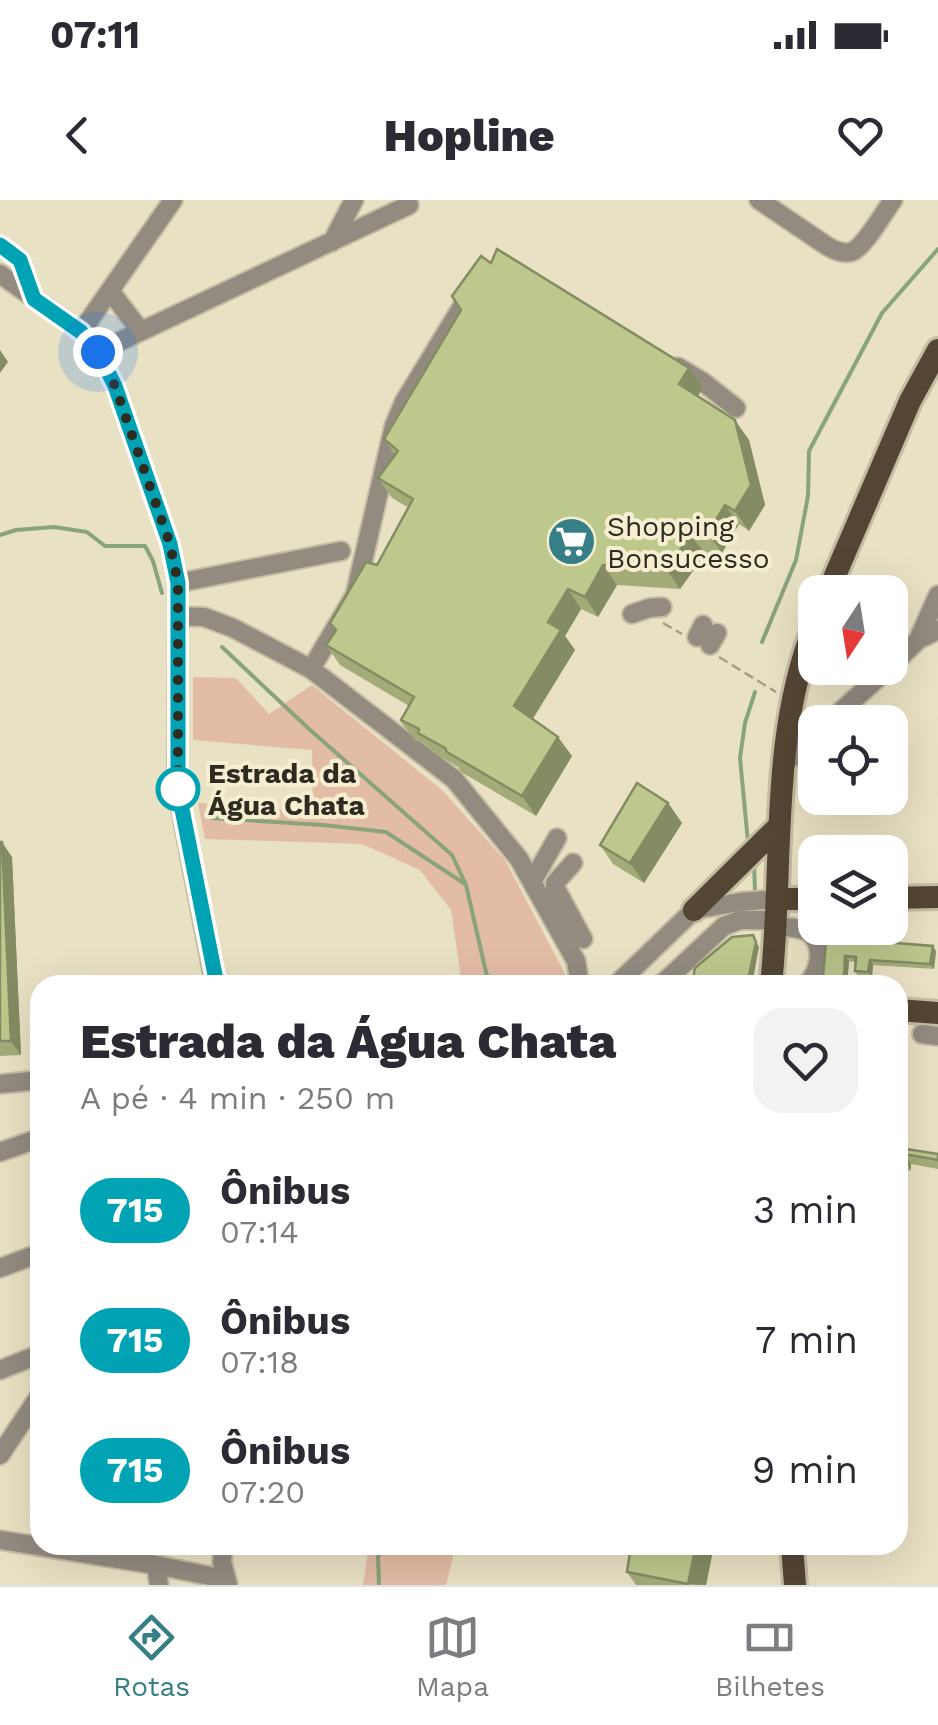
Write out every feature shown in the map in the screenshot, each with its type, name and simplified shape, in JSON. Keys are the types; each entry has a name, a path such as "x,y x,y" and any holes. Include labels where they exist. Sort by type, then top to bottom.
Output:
{"main road":[{"path":"835,575 910,401 938,350"},
{"path":"847,575 938,363"},
{"path":"772,975 781,915 792,699 798,679"},
{"path":"782,975 779,826 800,708 808,685"},
{"path":"694,910 779,826"},
{"path":"908,898 938,897"},
{"path":"781,915 798,907"},
{"path":"908,1011 938,1013"},
{"path":"784,1555 786,1585"},
{"path":"793,1555 795,1585"}],"street":[{"path":"81,332 174,200"},
{"path":"332,242 354,200"},
{"path":"758,200 837,252 845,253 858,248 893,200"},
{"path":"98,352 409,206"},
{"path":"0,245 20,260 34,299"},
{"path":"0,256 25,275"},
{"path":"311,669 354,595 394,426 404,402 484,271"},
{"path":"0,274 81,332 98,352 115,386 170,544 178,583 178,789 214,975"},
{"path":"110,291 140,330"},
{"path":"670,362 736,408"},
{"path":"178,583 341,552"},
{"path":"918,640 938,595"},
{"path":"632,614 662,607"},
{"path":"178,616 204,617 233,628 311,669 454,779 520,859 576,962 578,975"},
{"path":"908,650 938,630"},
{"path":"849,705 870,685"},
{"path":"790,758 798,751"},
{"path":"532,882 556,838"},
{"path":"574,863 554,887 583,939"},
{"path":"626,975 694,910 740,902 781,915 811,934 819,954 813,975"},
{"path":"671,975 724,926 781,915"},
{"path":"0,1084 30,1081"},
{"path":"0,1152 30,1144"},
{"path":"0,1268 30,1257"},
{"path":"0,1370 30,1358"},
{"path":"0,1455 30,1410"},
{"path":"0,1540 30,1543"},
{"path":"102,1555 227,1582 222,1555"},
{"path":"156,1565 159,1585"}],"shaded area":[{"path":"193,677 236,678 269,714 312,685 442,790 505,860 566,975 461,975 451,910 420,870 362,844 205,839 198,803 313,811 312,750 193,740"},
{"path":"368,1555 454,1555 446,1585 363,1585"}],"building":[{"name":"Shopping Bonsucesso","path":"497,249 689,368 679,384 735,420 751,485 735,511 725,505 708,533 691,535 666,569 603,565 585,597 568,589 548,622 561,630 514,706 558,737 522,796 401,720 414,697 326,645 336,630 330,623 366,562 377,565 413,499 378,478 398,451 384,439 461,310 452,296 481,256 491,263"},
{"path":"637,783 668,803 630,863 600,845"},
{"path":"2,842 11,1041 0,1041"},
{"path":"753,935 756,942 749,975 694,975 695,968 732,937"},
{"path":"826,945 933,946 930,964 870,960 868,972 855,971 856,957 845,956 844,975 823,975"},
{"path":"908,1149 938,1154 938,1160 908,1155"},
{"path":"630,1555 694,1555 688,1584 627,1572"}],"waterway":[{"path":"762,642 796,560 808,496 809,451 882,313 938,249"},
{"path":"0,535 54,527 87,532 105,546 145,546 162,593"},
{"path":"222,647 452,855 466,885 487,975"},
{"path":"748,842 740,758 755,692"},
{"path":"211,818 386,832 465,884"},
{"path":"754,865 755,890"},
{"path":"379,1555 379,1585"}],"bus line":[{"name":"715","path":"0,245 24,266 34,299 81,332 98,352 115,386 170,544 178,583 178,789 214,975"}],"place":[{"name":"Shopping Bonsucesso","path":"572,542"},
{"name":"Estrada da Água Chata","path":"178,789"}],"route":[{"path":"98,352 115,386 170,544 178,583 178,789"}]}
